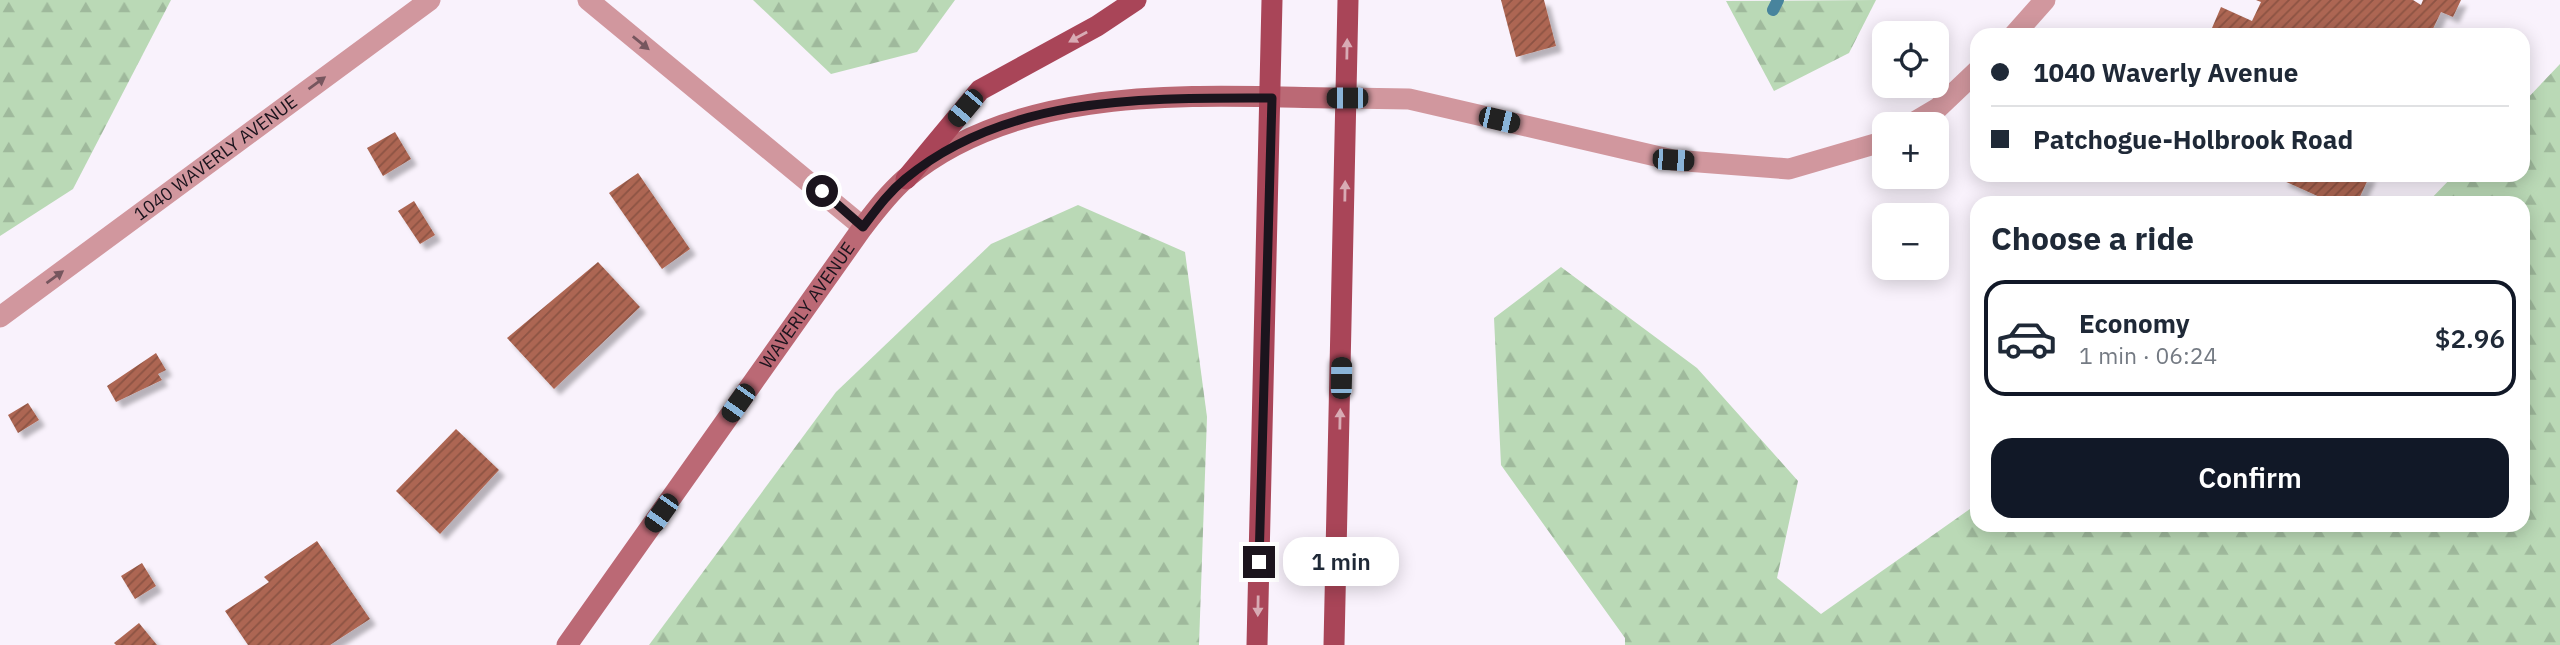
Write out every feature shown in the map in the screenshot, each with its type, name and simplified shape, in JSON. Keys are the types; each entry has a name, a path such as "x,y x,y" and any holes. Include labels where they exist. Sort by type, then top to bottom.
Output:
{"main road":[{"path":"905,179 980,90 1097,26 1136,0"},
{"path":"1257,645 1272,98 1272,0"},
{"path":"1334,645 1348,0"},
{"name":"WAVERLY AVENUE","path":"567,645 863,227 905,179 978,137 1054,110 1122,100 1347,98"}],"lane":[{"name":"1040 WAVERLY AVENUE","path":"0,317 430,0"},
{"path":"588,0 863,227"},
{"path":"2020,28 2045,0"},
{"path":"1931,112 1970,78"},
{"path":"1347,98 1409,99 1686,161 1789,169 1872,145"}],"green space":[{"path":"0,0 171,0 73,189 0,236"},
{"path":"753,0 955,0 917,52 831,74"},
{"path":"1876,0 1849,53 1774,91 1726,1"},
{"path":"2560,64 2560,645 1625,645 1625,638 1501,465 1494,318 1561,267 1697,368 1798,481 1777,578 1821,614 1970,509 1970,532 2530,532 2530,196 2434,196 2447,182 2530,182 2530,96"},
{"path":"1078,205 1185,252 1207,417 1199,645 649,645 836,392 991,244"}],"building":[{"path":"1501,0 1544,0 1556,46 1516,57"},
{"path":"2256,0 2413,0 2421,5 2423,0 2461,0 2453,17 2441,12 2433,28 2212,28 2221,7 2252,21 2261,2"},
{"path":"395,132 411,159 383,176 367,148"},
{"path":"638,173 690,249 662,269 609,193"},
{"path":"2286,182 2367,182 2360,196 2317,196"},
{"path":"414,201 435,235 420,244 398,211"},
{"path":"598,262 640,307 554,389 507,338"},
{"path":"156,353 166,370 158,374 162,380 116,402 107,386"},
{"path":"28,403 39,420 18,433 8,415"},
{"path":"456,429 499,470 440,534 396,491"},
{"path":"317,541 370,619 330,645 248,645 225,611 269,582 264,577"},
{"path":"142,563 156,586 135,599 121,576"},
{"path":"139,623 157,645 114,643"}],"waterway":[{"path":"1773,10 1778,0"}],"route":[{"path":"822,191 863,227 905,179 959,146 1018,121 1087,103 1272,98 1259,562"}]}
